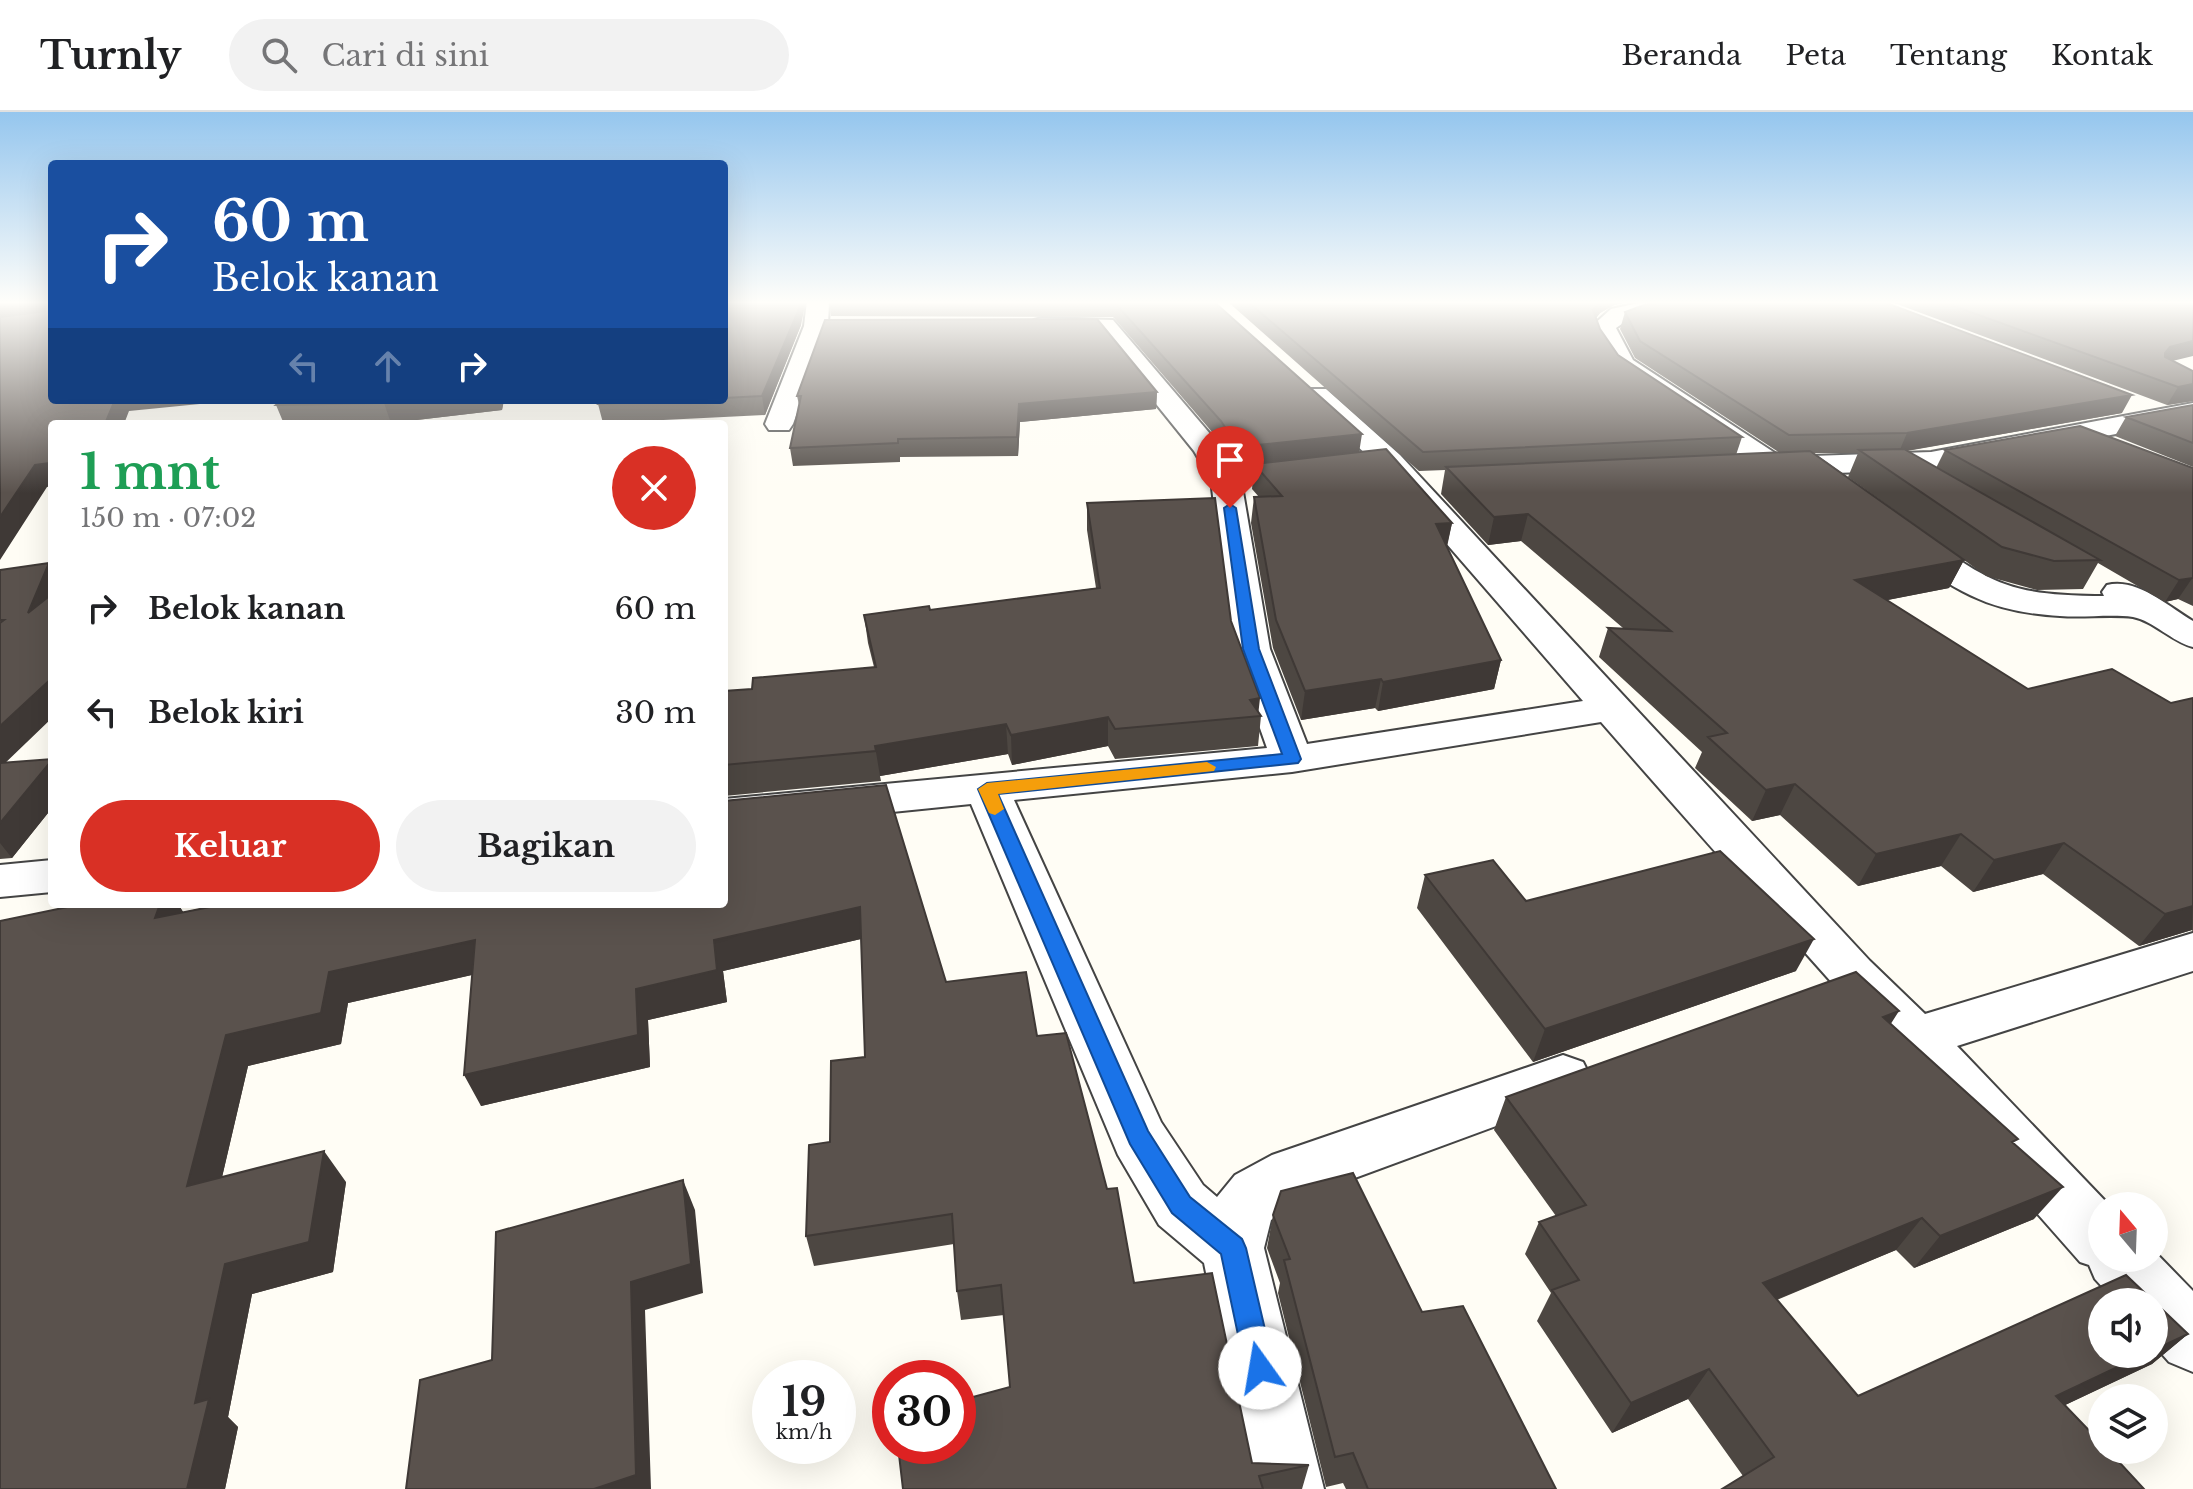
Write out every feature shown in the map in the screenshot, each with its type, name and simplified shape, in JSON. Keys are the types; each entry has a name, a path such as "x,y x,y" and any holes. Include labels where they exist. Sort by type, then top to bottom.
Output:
{"street":[{"path":"779,424 799,365"},
{"path":"1138,365 1207,448 1226,480 1251,649 1292,759"},
{"path":"1285,365 1413,475 1613,708 1852,975 1915,1038 2088,1226"},
{"path":"1624,365 1775,466"},
{"path":"2124,400 2164,416"},
{"path":"1727,468 1899,464 2193,411"},
{"path":"2073,433 2126,455"},
{"path":"1899,464 1940,488"},
{"path":"1345,466 1413,475"},
{"path":"1809,466 1845,492"},
{"path":"1226,480 1256,476"},
{"path":"1881,519 1973,586 2002,597 2035,604 2144,607"},
{"path":"2090,576 2193,636"},
{"path":"728,814 1292,759 1613,708"},
{"path":"987,789 1139,1137 1181,1205 1232,1248"},
{"path":"0,881 48,876"},
{"path":"1915,1038 2193,952"},
{"path":"1793,996 1852,975"},
{"path":"1287,1489 1232,1248 1239,1211 1259,1193 1293,1174 1616,1059"},
{"path":"2131,1272 2193,1339"}],"building":[{"path":"0,365 48,365 48,404 113,404 107,420 48,420 48,463 35,465 0,517"},
{"path":"728,365 775,365 762,396 728,398"},
{"path":"808,365 1135,365 1157,392 1019,404 1017,437 898,439 898,443 790,448 801,396 797,396"},
{"path":"1171,365 1285,365 1362,434 1238,447 1221,421"},
{"path":"1322,365 1634,365 1742,437 1423,452"},
{"path":"1678,365 2053,365 2132,395 1907,433 1789,435"},
{"path":"2118,365 2182,365 2193,371 2193,384 2178,387"},
{"path":"2193,405 2193,443 2126,417"},
{"path":"2080,426 2193,468 2193,578 2179,580 1945,450"},
{"path":"1386,449 1452,523 1436,524 1501,660 1383,682 1381,679 1305,691 1276,620 1254,497 1282,496 1254,464"},
{"path":"1904,449 2100,560 2054,561 2002,547 1859,450"},
{"path":"1810,451 1964,560 1855,580 2028,689 2112,669 2171,703 2193,698 2193,906 2165,914 2064,843 1994,860 1961,834 1876,854 1795,784 1766,790 1708,737 1727,733 1608,628 1671,631 1528,514 1494,517 1446,467"},
{"path":"1215,498 1231,621 1260,698 1250,700 1261,716 1115,729 1108,717 1011,735 1006,724 875,746 876,751 728,765 728,691 752,689 753,678 876,667 864,615 929,606 930,610 1100,588 1087,503"},
{"path":"48,563 28,613 48,597 48,682 0,726 0,623 4,620 0,620 0,570"},
{"path":"48,759 48,765 0,823 0,763"},
{"path":"886,785 946,982 1026,972 1037,1036 1066,1033 1107,1189 1117,1188 1134,1283 1212,1273 1252,1463 1309,1465 1259,1476 1263,1489 903,1489 900,1464 976,1464 976,1396 1010,1387 1001,1285 957,1291 952,1214 806,1236 809,1145 830,1142 831,1061 865,1057 860,907 714,940 717,970 636,989 638,1035 464,1075 475,940 329,972 321,1013 226,1035 187,1186 324,1151 309,1242 225,1264 195,1403 209,1399 187,1489 0,1489 0,921 63,908 159,908 155,918 205,908 728,908 728,801"},
{"path":"1720,851 1814,939 1545,1029 1425,875 1493,860 1526,901"},
{"path":"1856,972 1899,1011 1883,1017 2018,1139 2012,1142 2063,1187 1940,1236 1922,1218 1763,1283 1858,1396 2088,1292 2088,1368 2115,1368 2056,1396 2088,1429 2088,1464 2121,1464 2144,1489 1722,1489 1774,1457 1709,1369 1631,1403 1552,1290 1579,1280 1539,1222 1586,1205 1506,1097"},
{"path":"1353,1173 1422,1312 1463,1306 1556,1489 1368,1489 1353,1453 1335,1457 1284,1260 1290,1259 1273,1215 1281,1191"},
{"path":"683,1180 691,1264 631,1282 636,1475 594,1489 406,1489 420,1380 492,1360 496,1232"},
{"path":"2126,1275 2140,1288 2097,1288"},
{"path":"2168,1315 2188,1334 2168,1343"}],"slow traffic":[{"path":"995,809 987,789 1207,767"}],"route":[{"path":"1230,508 1251,649 1292,759 987,789 1139,1137 1181,1205 1232,1248 1260,1368"}]}
